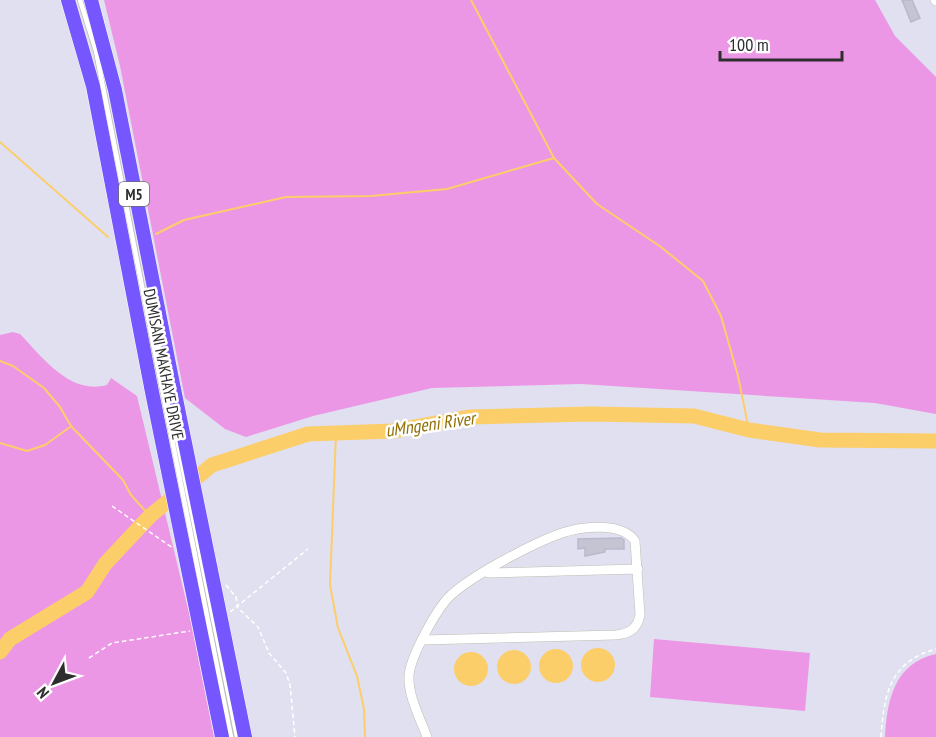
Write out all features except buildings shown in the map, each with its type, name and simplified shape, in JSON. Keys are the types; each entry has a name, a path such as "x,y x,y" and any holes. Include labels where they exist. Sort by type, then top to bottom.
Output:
{"main road":[{"name":"DUMISANI MAKHAYE DRIVE","path":"68,0 93,86 222,737"},
{"name":"DUMISANI MAKHAYE DRIVE","path":"91,0 116,90 245,737"}],"street":[{"path":"423,640 630,632 639,622 637,549 632,537 617,529 588,529 556,536 485,573 462,587 444,602 423,640 409,676 411,693 427,737"},
{"path":"485,573 638,569"}],"lane":[{"path":"80,0 96,51 149,322 150,341 231,737"},
{"path":"149,322 157,340 237,737"}],"path":[{"path":"112,506 173,548"},
{"path":"238,608 308,549"},
{"path":"231,589 236,597 238,608 258,627 269,652 286,673 290,685 295,737"},
{"path":"89,658 112,643 191,631"},
{"path":"880,737 885,696 894,678 909,662 936,649"}],"shaded area":[{"path":"104,0 875,0 895,36 936,77 936,414 875,403 581,384 432,388 313,416 246,437 225,429 185,398 120,66"},
{"path":"13,332 20,334 48,363 69,380 94,387 107,385 111,378 137,396 189,613 214,737 0,737 0,335"},
{"path":"654,639 810,653 805,711 650,697"},
{"path":"598,648 610,653 615,665 610,677 598,682 586,677 581,665 586,653"},
{"path":"556,649 568,654 573,666 568,678 556,683 544,678 539,666 544,654"},
{"path":"514,650 526,655 531,667 526,679 514,684 502,679 497,667 502,655"},
{"path":"471,652 483,657 488,669 483,681 471,686 459,681 454,669 459,657"},
{"path":"936,654 936,737 885,737 891,697 902,675 922,659"}],"waterway":[{"path":"471,0 554,158 597,204 661,247 703,281 721,316 738,376 749,430"},
{"path":"0,142 108,237"},
{"path":"156,234 184,220 286,197 371,196 447,189 554,158"},
{"path":"0,361 13,366 44,388 60,407 71,426 123,480 131,495 150,516"},
{"name":"uMngeni River","path":"0,652 10,639 87,592 105,564 150,516 212,465 308,434 393,431 470,417 591,414 694,416 749,430 820,440 936,441"},
{"path":"0,443 27,451 45,445 70,427"},
{"path":"336,433 330,585 338,628 357,676 364,709 365,737"}]}
